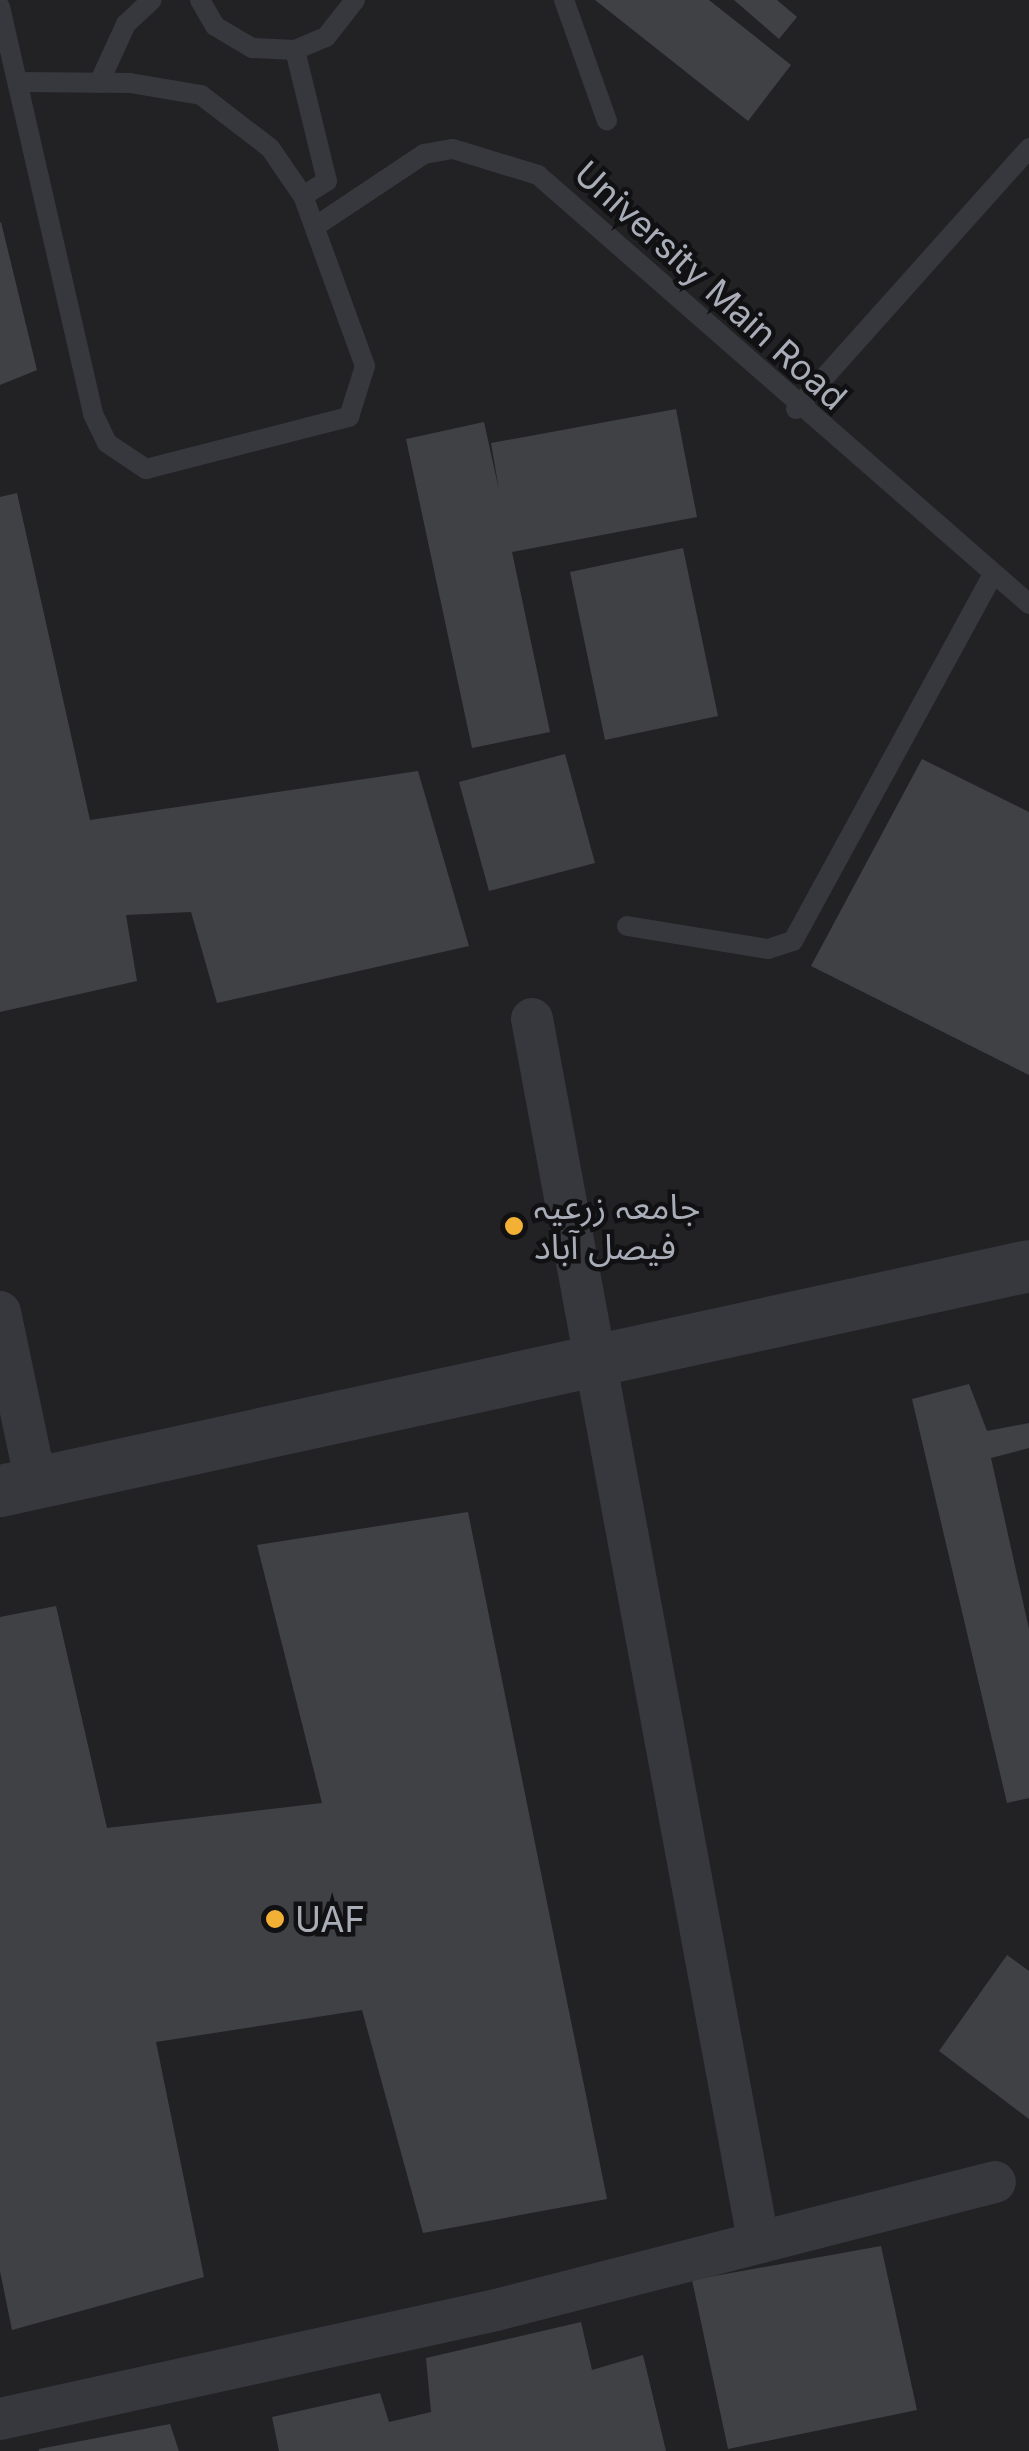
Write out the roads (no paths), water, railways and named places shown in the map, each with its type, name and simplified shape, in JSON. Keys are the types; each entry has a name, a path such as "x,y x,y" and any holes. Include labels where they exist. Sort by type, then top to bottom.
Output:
{"street":[{"path":"532,1019 758,2238"},
{"path":"0,1312 18,1487 1029,1266"},
{"path":"0,2419 496,2310 758,2238 995,2182"}],"lane":[{"path":"99,83 126,24 152,0"},
{"path":"200,0 215,26 252,48 295,50 326,37 355,0"},
{"path":"564,0 607,120"},
{"path":"0,7 93,414 129,464 146,469 349,417 365,366 303,196 260,138 202,95 99,83 19,82"},
{"path":"295,50 327,181 303,196"},
{"path":"796,409 1029,148"},
{"name":"University Main Road","path":"316,226 424,154 454,149 538,175 619,238 796,409 1029,604"},
{"path":"627,926 768,949 793,941 993,574"}],"place":[{"name":"جامعہ زرعیہ فیصل آباد","path":"514,1226"},
{"name":"UAF","path":"275,1919"}]}
